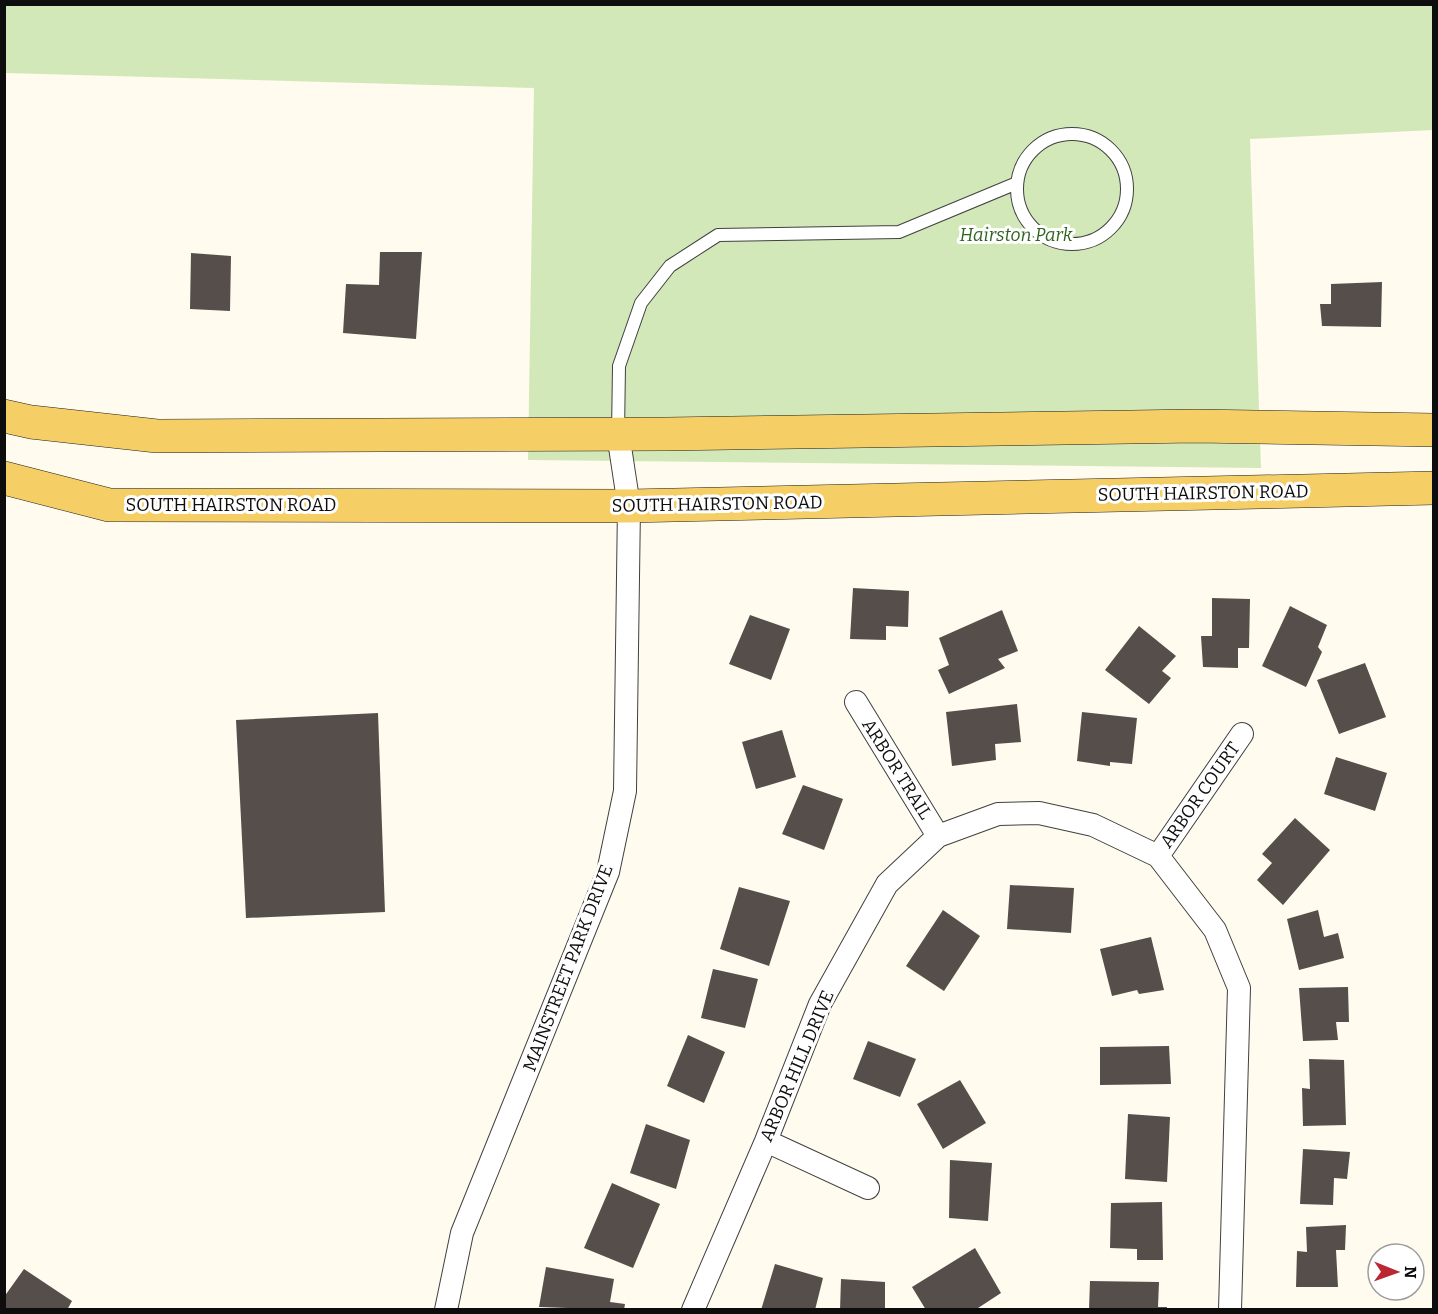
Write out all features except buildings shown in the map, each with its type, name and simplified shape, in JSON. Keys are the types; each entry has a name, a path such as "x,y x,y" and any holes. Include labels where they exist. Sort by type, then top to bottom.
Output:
{"main road":[{"path":"4,416 31,422 157,436 618,434 1196,426 1434,430"},
{"name":"SOUTH HAIRSTON ROAD","path":"4,478 109,505 629,506 1434,488"}],"street":[{"name":"MAINSTREET PARK DRIVE","path":"446,1310 462,1233 608,872 626,790 629,506 618,434"},
{"name":"ARBOR TRAIL","path":"856,702 938,836"},
{"name":"ARBOR COURT","path":"1158,856 1242,734"},
{"name":"ARBOR HILL DRIVE","path":"693,1310 766,1141 820,1004 887,884 938,836 998,814 1039,813 1093,825 1158,856 1215,930 1239,988 1230,1310"},
{"path":"766,1141 868,1188"}],"lane":[{"path":"618,434 619,366 641,303 670,266 718,236 899,232 1017,183 1029,155 1041,144 1055,137 1070,134 1100,142 1112,152 1121,165 1126,180 1126,196 1118,217 1103,235 1089,242 1066,244 1044,237 1032,227 1023,214 1018,199 1017,183"}],"green space":[{"name":"Hairston Park","path":"4,5 1433,5 1433,130 1250,139 1261,468 528,460 534,88 5,73"}]}
